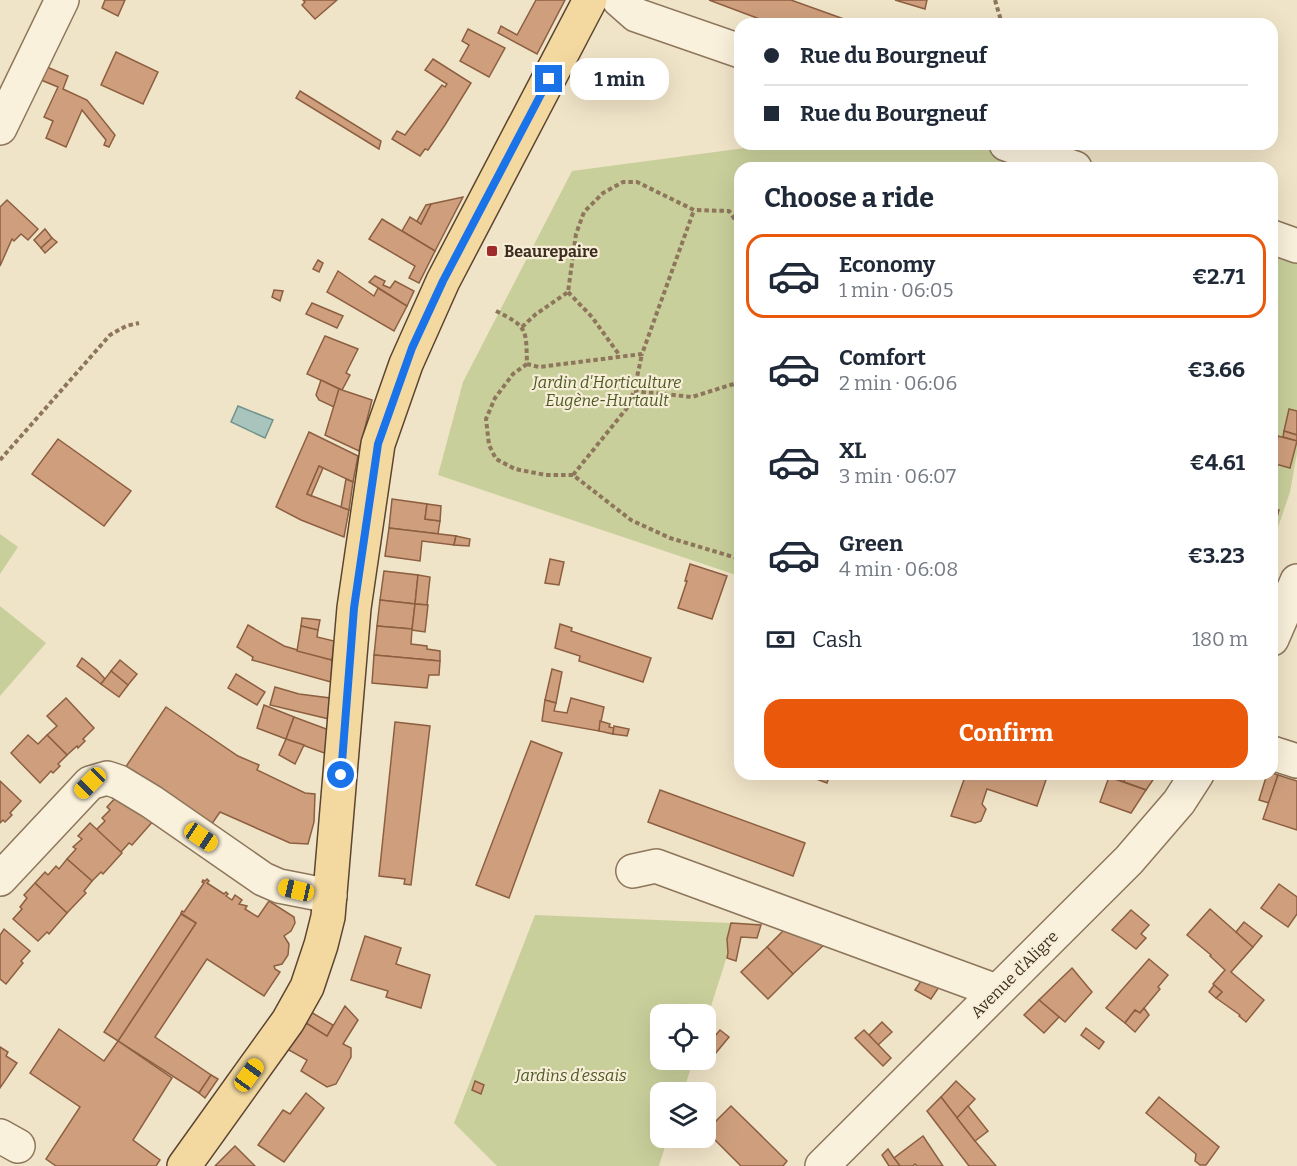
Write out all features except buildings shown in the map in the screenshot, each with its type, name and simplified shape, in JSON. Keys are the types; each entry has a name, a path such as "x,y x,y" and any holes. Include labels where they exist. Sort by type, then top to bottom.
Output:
{"main road":[{"path":"184,1166 288,1021 307,987 321,945 330,896 354,608 378,444 412,348 443,281 590,0"}],"street":[{"path":"0,128 62,0"},
{"path":"619,0 636,15 734,49"},
{"path":"1023,150 1058,162"},
{"path":"1278,239 1297,246"},
{"path":"1278,625 1297,581"},
{"path":"1278,755 1297,761"},
{"path":"0,879 90,783 107,778 119,782 152,802 263,879 279,886 330,896"},
{"name":"Avenue d'Aligre","path":"822,1166 1129,860 1179,802 1193,780"},
{"path":"633,871 656,866 996,991"}],"path":[{"path":"995,0 1000,18"},
{"path":"620,357 592,317 568,292 569,269 576,234 584,212 603,193 623,182 637,182 694,210 729,211 734,218"},
{"path":"573,475 627,408 634,391 642,354 694,210"},
{"path":"522,327 536,314 568,292"},
{"path":"496,311 518,321 524,330 527,364"},
{"path":"0,460 110,335 126,326 139,323"},
{"path":"527,364 538,367 642,354"},
{"path":"527,364 513,374 495,398 486,419 489,445 496,459 515,469 546,475 573,475 631,520 670,538 734,557"},
{"path":"634,391 692,397 734,384"}],"green space":[{"name":"Jardin d'Horticulture Eugène-Hurtault","path":"734,150 992,150 1025,162 734,162 734,574 438,475 463,382 572,171"},
{"path":"1278,253 1297,260 1297,453 1290,492 1278,527"},
{"path":"0,534 18,547 0,574"},
{"path":"0,606 46,643 0,696"},
{"name":"Jardins d’essais","path":"535,915 731,923 728,953 712,1004 650,1004 650,1070 690,1070 686,1082 650,1082 650,1148 665,1148 659,1166 497,1166 454,1123"}],"water":[{"path":"238,406 273,420 265,438 231,422"}],"place":[{"name":"Beaurepaire","path":"492,251"}],"route":[{"path":"341,775 354,608 378,444 412,348 443,281 549,79"}]}
